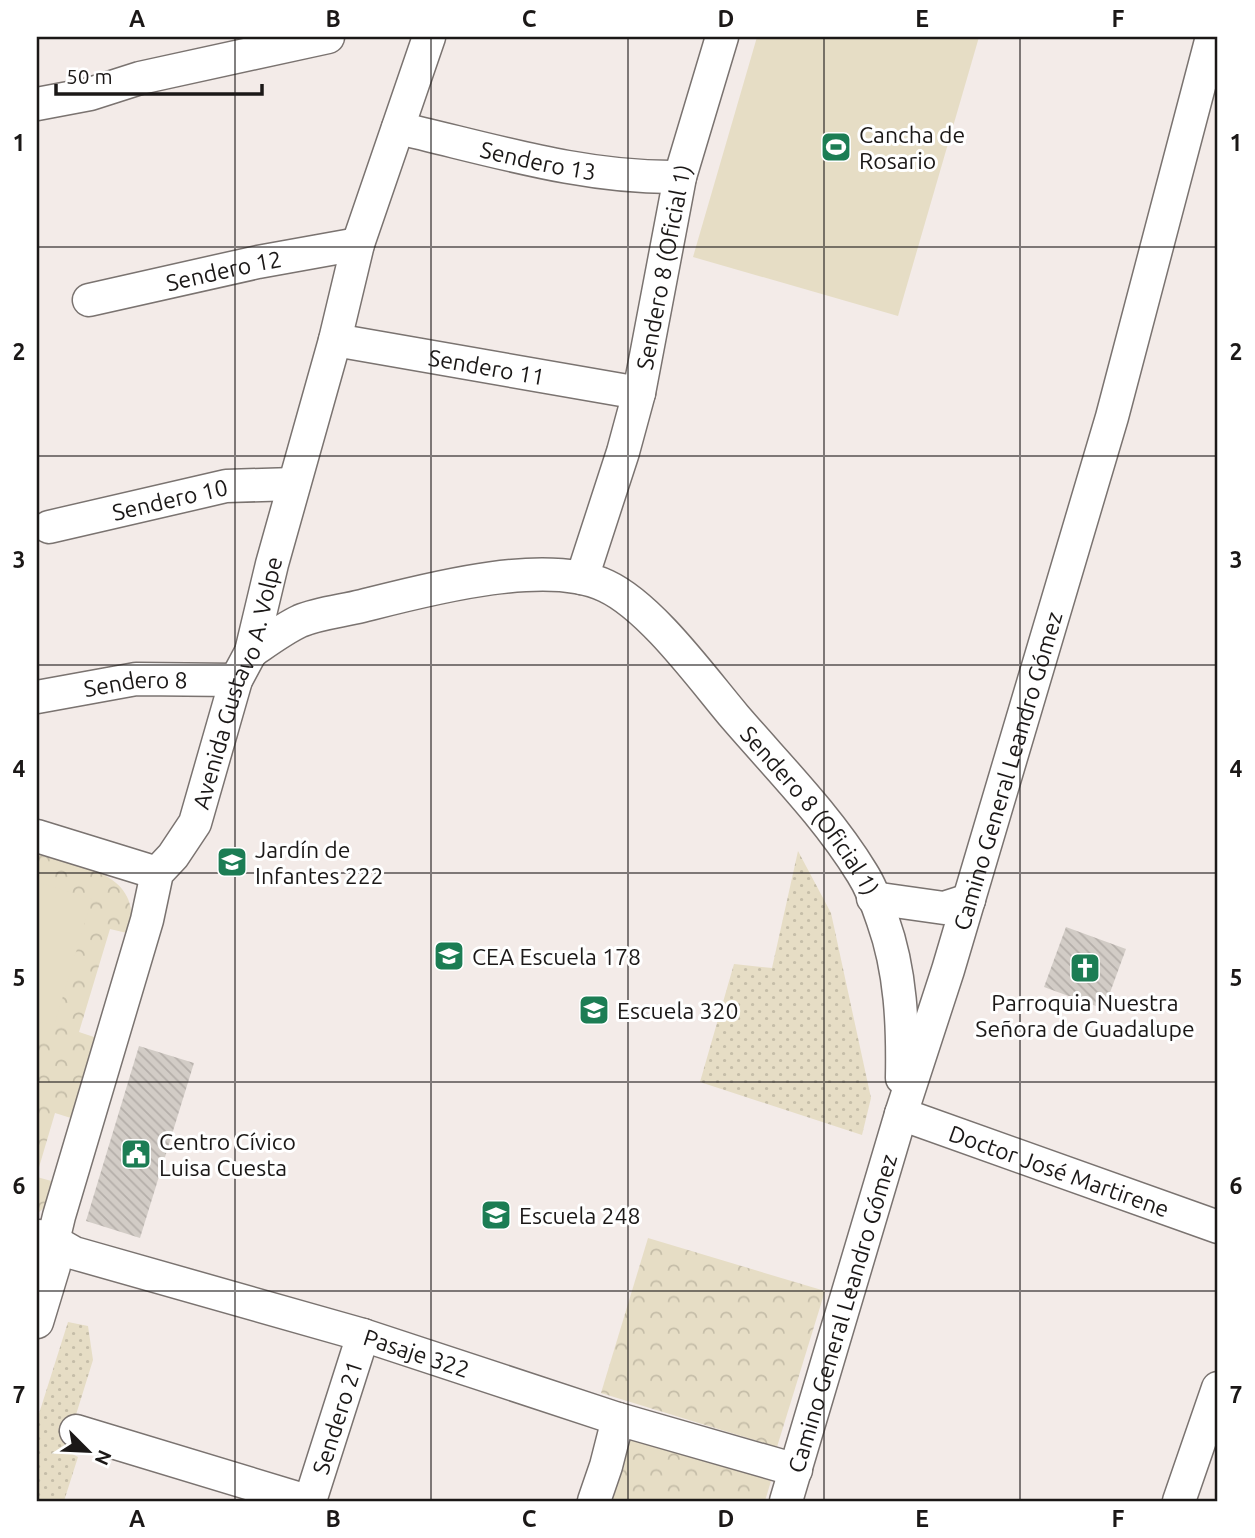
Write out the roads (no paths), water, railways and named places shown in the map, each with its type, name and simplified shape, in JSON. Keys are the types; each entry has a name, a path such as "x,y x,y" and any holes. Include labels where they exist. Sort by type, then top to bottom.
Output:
{"street":[{"path":"37,104 90,94 140,78 328,37"},
{"name":"Avenida Gustavo A. Volpe","path":"37,1322 54,1266 45,1238 147,920 157,873 173,856 195,823 236,680 251,652 272,564 335,340 358,244 429,37"},
{"name":"Sendero 8 (Oficial 1)","path":"582,578 639,393 680,177 723,37"},
{"name":"Camino General Leandro Gómez","path":"786,1501 901,1114 969,900 1112,417 1212,37"},
{"name":"Sendero 13","path":"398,128 575,170 646,178 680,177"},
{"name":"Sendero 12","path":"89,300 258,262 358,244"},
{"name":"Sendero 11","path":"335,340 639,393"},
{"name":"Sendero 10","path":"49,527 226,486 294,484"},
{"name":"Sendero 8 (Oficial 1)","path":"251,652 302,621 408,594 469,582 528,576 582,578 605,585 624,596 658,627 827,825 863,875 883,921 896,967 902,1038 901,1114"},
{"name":"Sendero 8","path":"37,697 136,679 236,680"},
{"path":"37,836 157,873"},
{"path":"873,898 944,908 969,900"},
{"name":"Doctor José Martirene","path":"901,1114 1218,1227"},
{"name":"Pasaje 322","path":"45,1238 74,1253 363,1335 618,1419 796,1470"},
{"name":"Sendero 21","path":"309,1501 363,1335"},
{"path":"1179,1501 1218,1388"},
{"path":"594,1501 618,1419"},
{"path":"76,1431 309,1501"}],"place":[{"name":"Cancha de Rosario","path":"836,147"},
{"name":"Jardín de Infantes 222","path":"232,862"},
{"name":"CEA Escuela 178","path":"449,956"},
{"name":"Parroquia Nuestra Señora de Guadalupe","path":"1085,968"},
{"name":"Escuela 320","path":"594,1010"},
{"name":"Centro Cívico Luisa Cuesta","path":"136,1154"},
{"name":"Escuela 248","path":"496,1215"}]}
